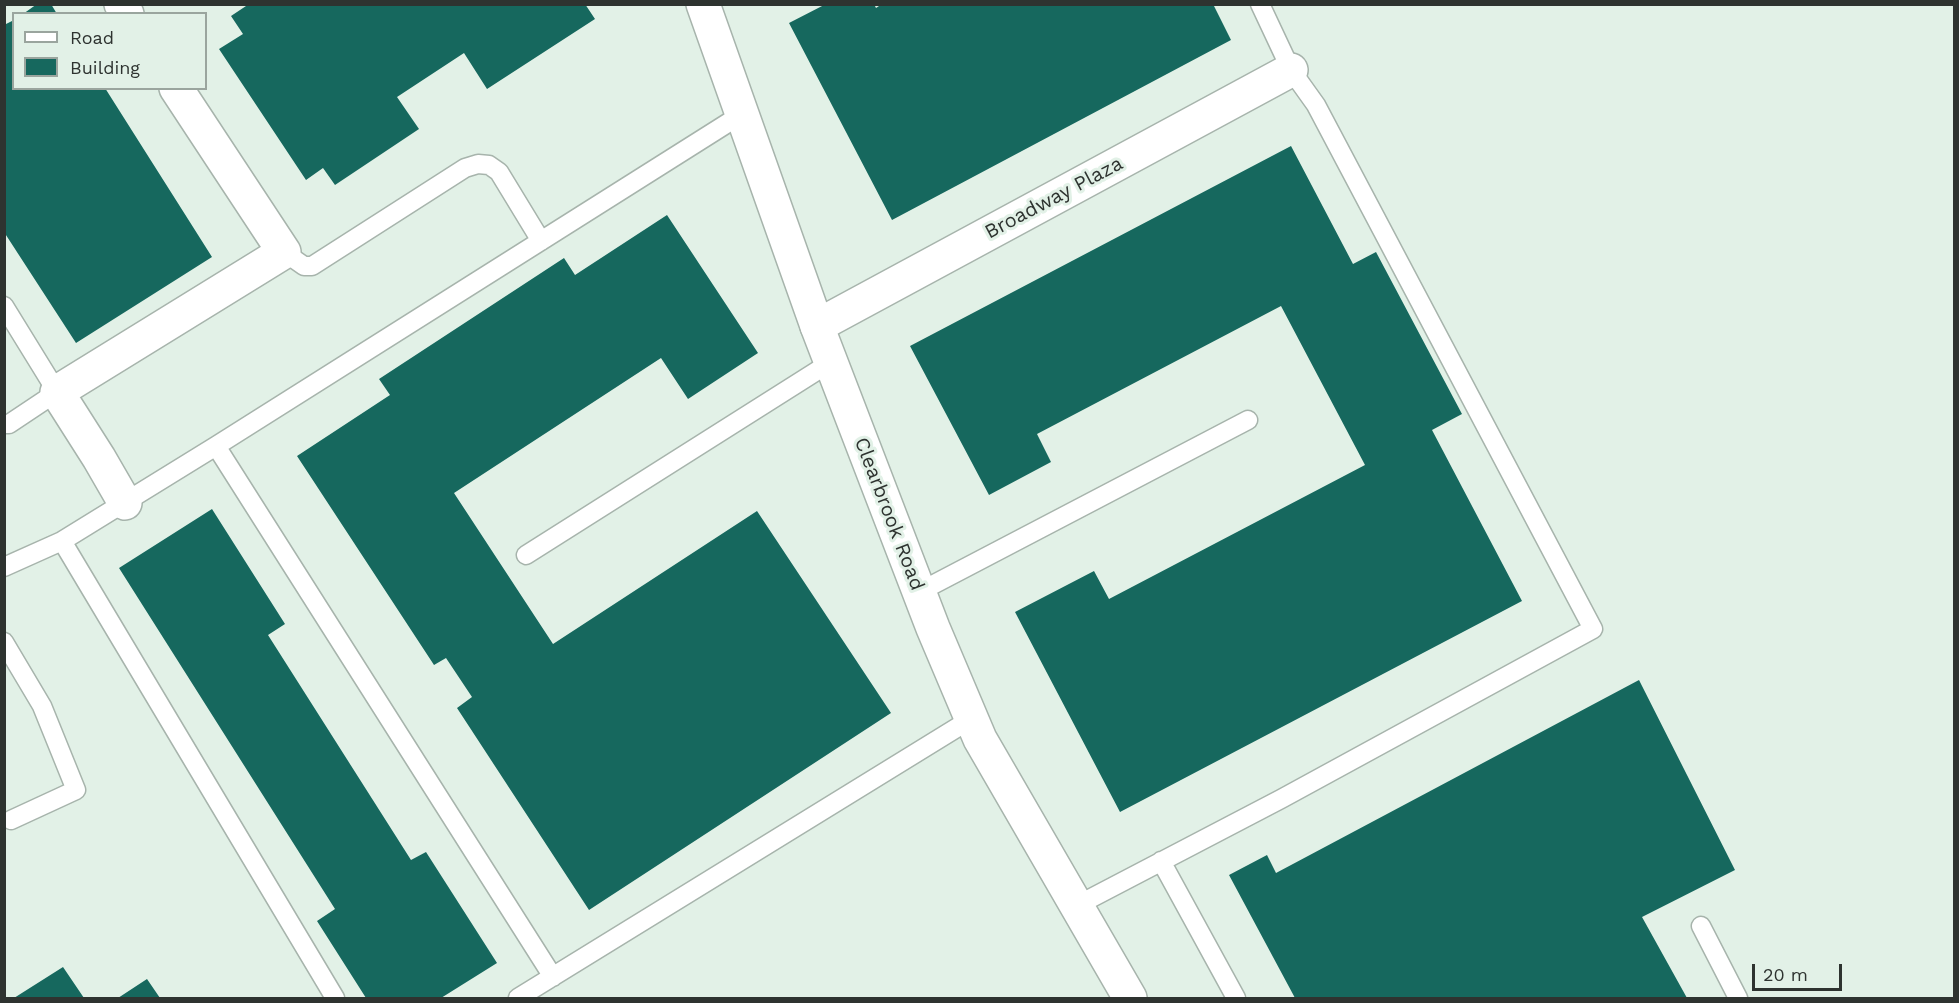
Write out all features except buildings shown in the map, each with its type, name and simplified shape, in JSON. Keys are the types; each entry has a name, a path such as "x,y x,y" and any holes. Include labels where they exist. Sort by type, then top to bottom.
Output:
{"street":[{"name":"Clearbrook Road","path":"703,4 817,326 919,592 971,719 980,739 1130,999"},
{"name":"Broadway Plaza","path":"817,326 1291,70"},
{"path":"124,502 57,392 284,252 177,90"}],"lane":[{"path":"1076,906 1281,799 1593,629 1316,105 1291,70 1260,4"},
{"path":"4,567 62,541 216,447 741,114"},
{"path":"284,252 304,266 312,266 465,168 478,164 489,165 499,172 541,241"},
{"path":"4,306 57,392 9,424 4,424"},
{"path":"526,555 831,362"},
{"path":"919,592 1248,420"},
{"path":"216,447 553,977"},
{"path":"62,541 335,999"},
{"path":"4,642 42,706 76,790 7,818"},
{"path":"518,999 971,719"},
{"path":"1161,861 1236,999"},
{"path":"1701,926 1738,999"}]}
